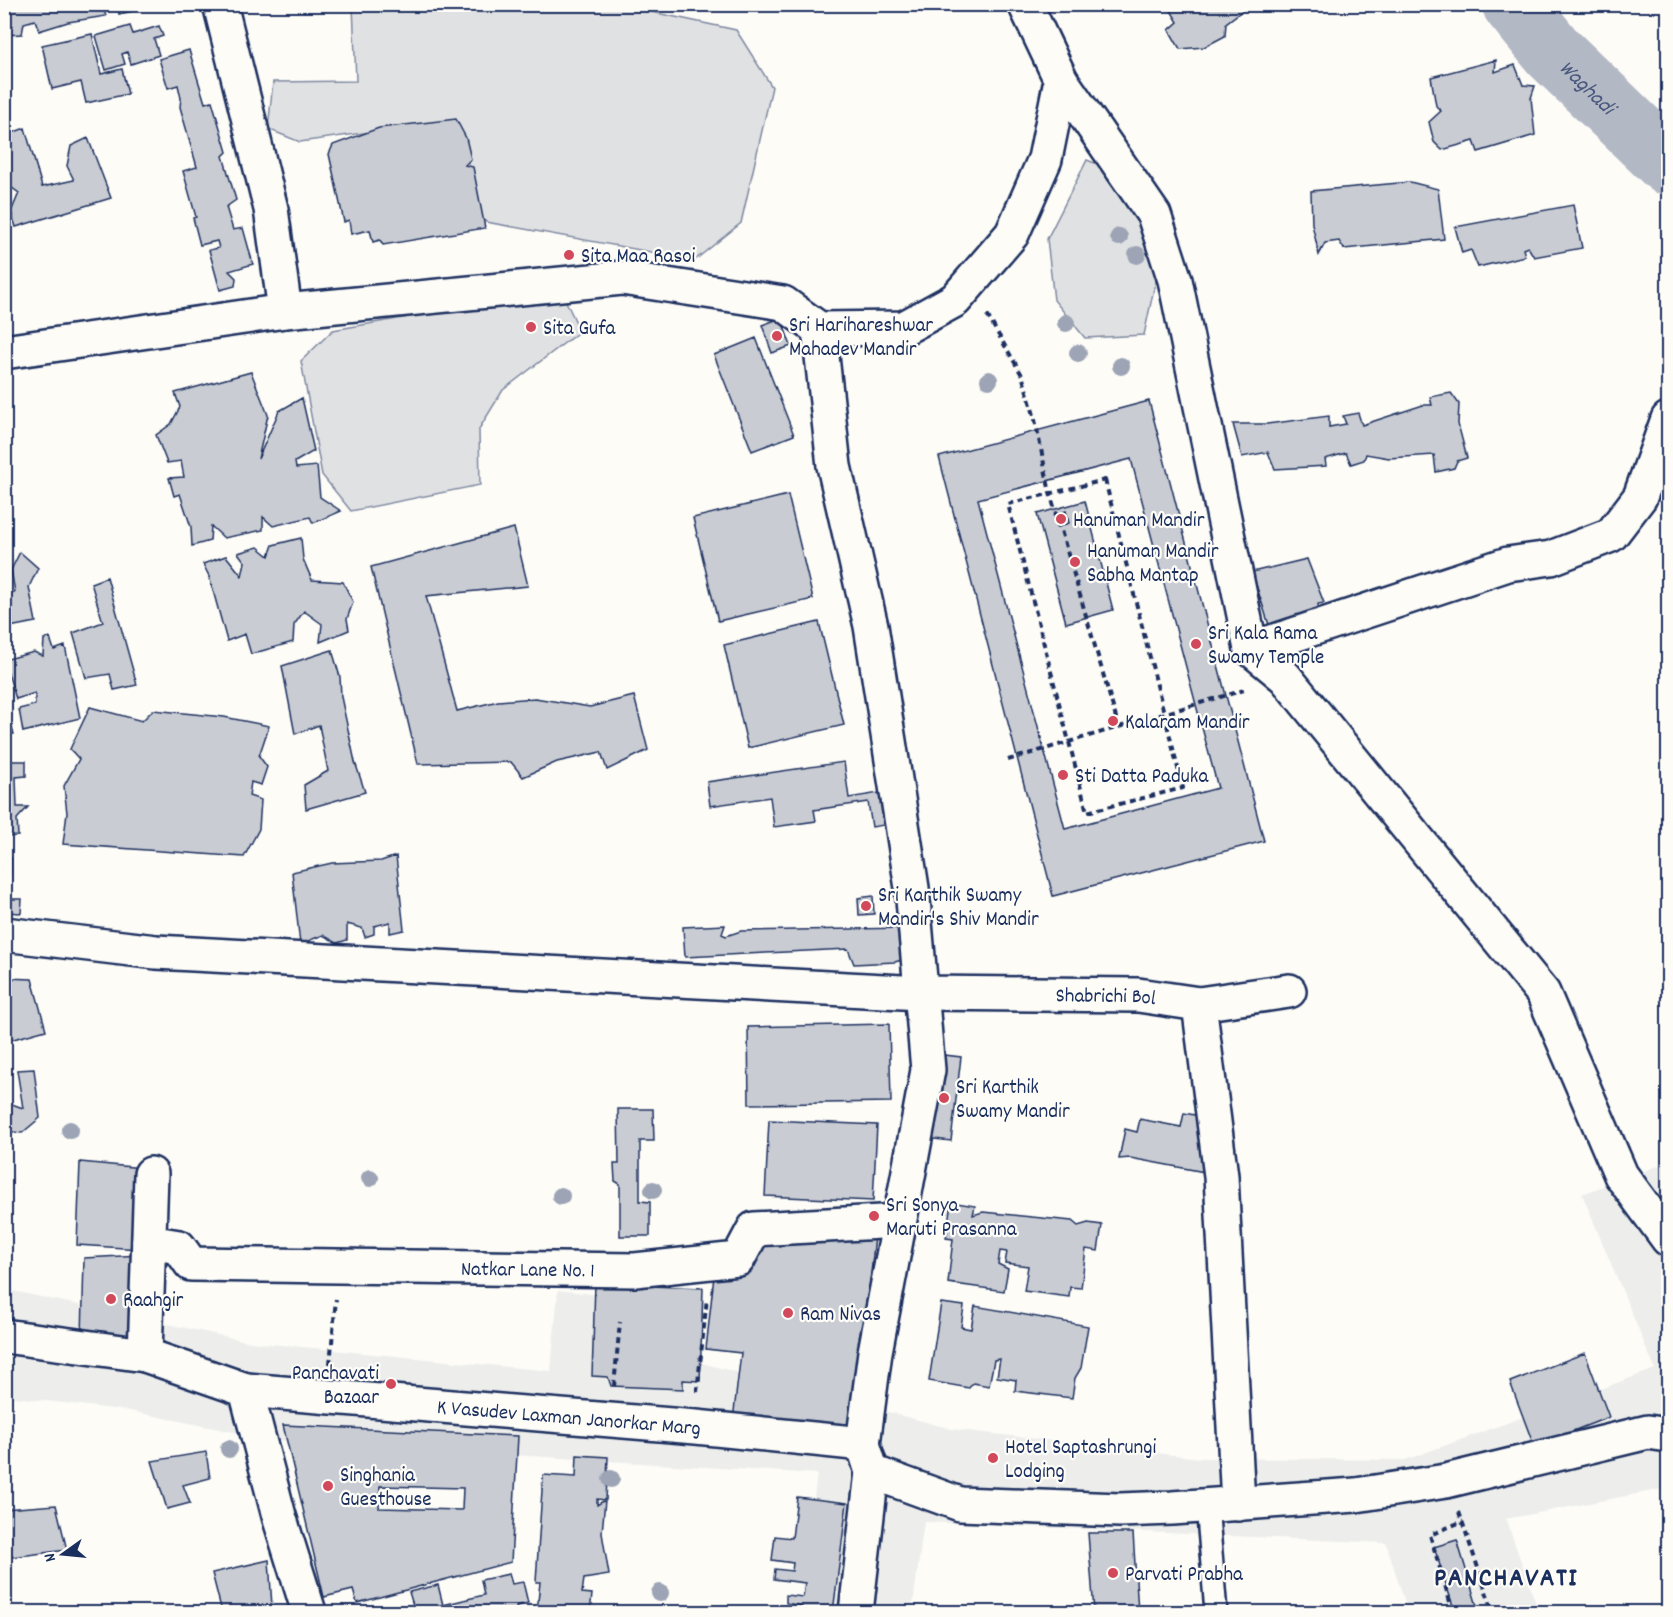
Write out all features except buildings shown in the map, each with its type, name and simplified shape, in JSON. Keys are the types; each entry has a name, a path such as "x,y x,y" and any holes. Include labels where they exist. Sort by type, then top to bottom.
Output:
{"street":[{"path":"220,4 271,209 285,312"},
{"path":"1025,4 1060,80 1154,215 1175,280 1251,649 1285,677 1543,993 1621,1175 1668,1239"},
{"path":"4,352 285,312 622,278 783,303 819,329 904,328 955,300 1012,234 1045,159 1060,80"},
{"path":"819,329 834,466 871,626 912,888 928,1070 875,1352 856,1612"},
{"path":"1251,649 1508,564 1551,558 1611,535 1640,497 1668,419"},
{"name":"Shabrichi Bol","path":"4,934 156,952 921,993 1138,995 1199,1004 1289,991"},
{"path":"1199,1004 1221,1176 1223,1505"},
{"path":"145,1355 151,1174"},
{"name":"Natkar Lane No. 1","path":"149,1242 179,1247 191,1264 635,1270 738,1258 754,1229 899,1221"},
{"name":"K Vasudev Laxman Janorkar Marg","path":"4,1336 145,1355 246,1390 610,1419 867,1458 960,1504 1120,1510 1356,1495 1446,1481 1648,1432 1668,1435"},
{"path":"246,1390 279,1516 309,1612"}],"lane":[{"path":"1216,1612 1223,1505"}],"path":[{"path":"969,284 1022,375 1034,415 1050,493 1119,727"},
{"path":"1105,480 1183,788 1087,812 1008,504 1050,493 1105,480"},
{"path":"1008,760 1285,677"},
{"path":"697,1394 711,1261"},
{"path":"328,1397 339,1266"},
{"path":"610,1419 620,1322"},
{"path":"1446,1481 1463,1521 1493,1612"},
{"path":"1453,1612 1430,1535 1463,1521"}],"shaded area":[{"path":"353,5 619,5 736,30 772,87 741,223 695,260 486,222 461,194 454,120 300,142 268,129 273,82 356,81"},
{"path":"1087,160 1118,172 1150,246 1156,279 1144,335 1085,338 1054,300 1047,239"},
{"path":"561,291 580,331 503,390 479,429 480,485 351,511 322,475 301,361 333,330"},
{"name":"Panchavati Bazaar","path":"1668,1162 1668,1488 1506,1519 1539,1612 1408,1612 1386,1543 924,1522 912,1612 799,1612 817,1474 273,1440 130,1411 5,1396 4,1289 251,1342 551,1371 558,1290 683,1305 679,1357 952,1429 1200,1458 1405,1460 1655,1369 1582,1194"}],"waterway":[{"name":"Waghadi","path":"1514,4 1553,52 1668,163"}],"place":[{"name":"Sita Maa Rasoi","path":"569,255"},
{"name":"Sita Gufa","path":"531,327"},
{"name":"Sri Harihareshwar Mahadev Mandir","path":"777,336"},
{"name":"Hanuman Mandir","path":"1061,519"},
{"name":"Hanuman Mandir Sabha Mantap","path":"1075,562"},
{"name":"Sri Kala Rama Swamy Temple","path":"1196,644"},
{"name":"Kalaram Mandir","path":"1113,721"},
{"name":"Sti Datta Paduka","path":"1063,775"},
{"name":"Sri Karthik Swamy Mandir's Shiv Mandir","path":"866,906"},
{"name":"Sri Karthik Swamy Mandir","path":"944,1098"},
{"name":"Sri Sonya Maruti Prasanna","path":"874,1216"},
{"name":"Raahgir","path":"111,1299"},
{"name":"Ram Nivas","path":"788,1313"},
{"name":"Panchavati Bazaar","path":"391,1384"},
{"name":"Hotel Saptashrungi Lodging","path":"993,1458"},
{"name":"Singhania Guesthouse","path":"328,1486"},
{"name":"Parvati Prabha","path":"1113,1573"}],"district":[{"name":"PANCHAVATI","path":"1506,1576"}]}
